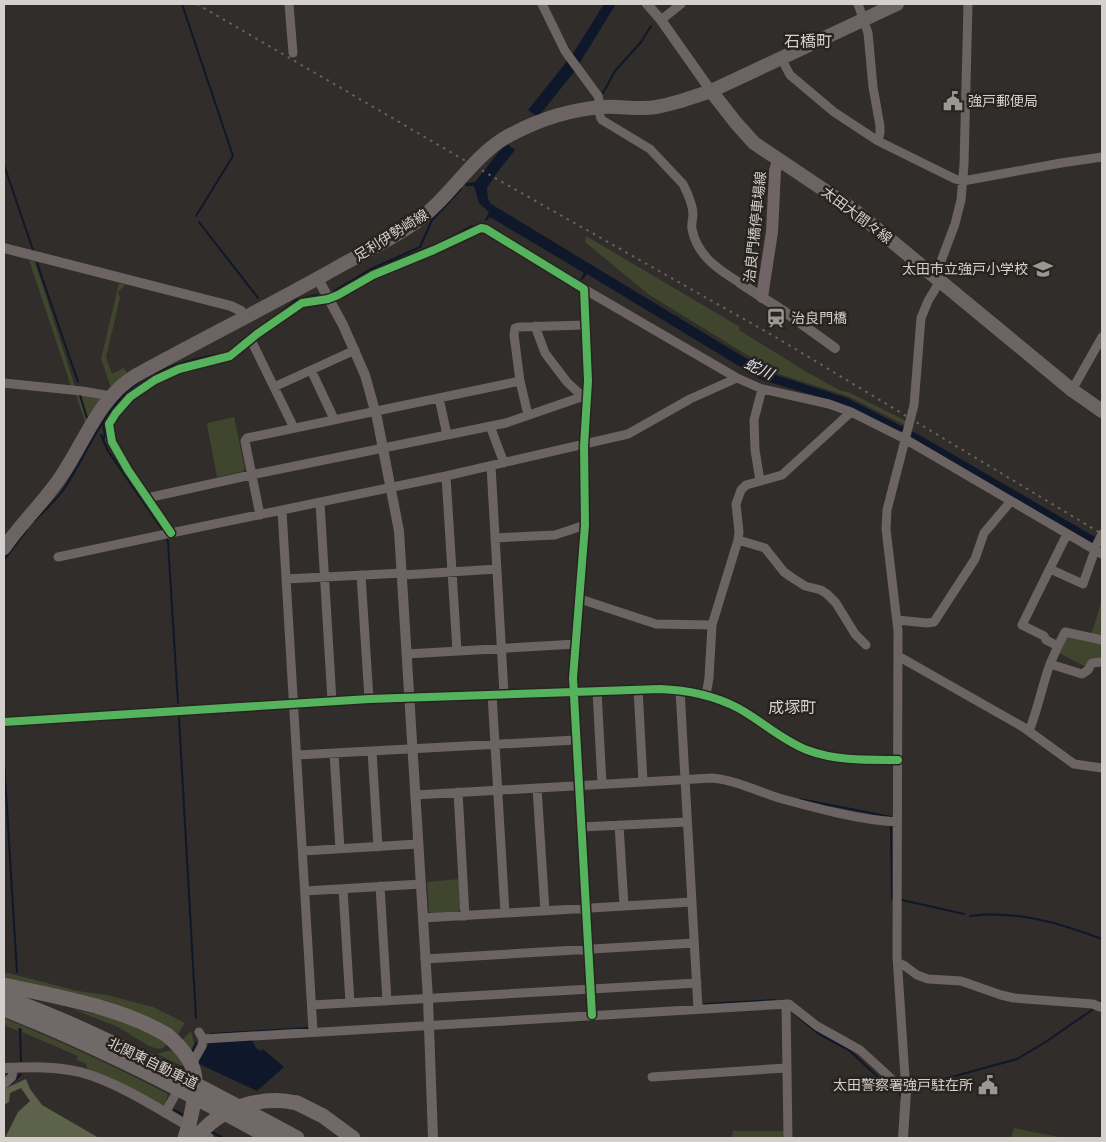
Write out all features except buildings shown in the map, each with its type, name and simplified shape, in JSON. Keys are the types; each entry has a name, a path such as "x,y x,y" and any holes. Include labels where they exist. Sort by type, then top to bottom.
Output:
{"highway":[{"path":"4,985 124,1014 153,1027 167,1036 184,1053 196,1080 185,1138"},
{"name":"北関東自動車道","path":"4,997 124,1048 297,1138"},
{"name":"北関東自動車道","path":"4,1010 105,1053 180,1095 271,1138"},
{"path":"180,1095 255,1138"},
{"path":"197,1138 218,1118 244,1106 272,1100 296,1103 323,1116 352,1138"}],"main road":[{"name":"足利伊勢崎線","path":"4,548 63,474 111,396 135,376 192,358 245,318 402,232 425,216 482,156 510,135 543,121 569,113 600,108 656,107 684,101 710,91 897,4"},
{"name":"太田大間々線","path":"710,91 754,143 854,210 1072,390 1102,411"},
{"name":"治良門橋停車場線","path":"762,297 772,232 775,171 778,160"}],"street":[{"path":"289,4 293,53"},
{"path":"536,4 542,4 568,56 598,96 599,117 650,149 683,184 693,212 692,229 700,248 714,268 762,297 835,348"},
{"path":"647,4 661,20 710,91"},
{"path":"661,20 681,4"},
{"path":"858,4 868,34 873,87 880,126 878,141"},
{"path":"904,1138 906,1092 898,963 898,656 897,620 886,529 887,510 914,404 921,318 938,279 938,273 961,200 968,4"},
{"path":"781,58 796,82 834,112 878,141 947,176 963,181 1061,162 1102,157"},
{"path":"171,533 114,447 109,424 123,405 140,389 192,358 230,356 298,305 338,295 373,275 481,228 486,229 584,289 737,378 762,389 829,404 851,412 905,438 1097,550"},
{"path":"4,248 231,306 240,311 245,318"},
{"path":"318,279 355,350 365,375 375,411 399,531 428,999 433,1138"},
{"path":"584,289 585,525 574,692 592,1015"},
{"path":"528,415 520,381 514,330 517,327 585,325"},
{"path":"535,326 545,353 567,382 584,395"},
{"path":"1072,390 1102,337"},
{"path":"251,340 294,428"},
{"path":"274,387 355,350"},
{"path":"311,370 334,419"},
{"path":"58,558 584,446 628,434 690,399 737,378"},
{"path":"260,515 245,439 520,381"},
{"path":"4,383 111,396"},
{"path":"760,480 754,450 754,420 762,389"},
{"path":"147,498 490,426 584,395"},
{"path":"439,398 447,435"},
{"path":"706,695 709,678 712,625 738,540 736,504 738,497 746,485 782,475 851,412"},
{"path":"490,426 504,463"},
{"path":"491,466 504,694"},
{"path":"446,476 457,651"},
{"path":"897,620 934,622 975,559 984,533 1011,501"},
{"path":"320,503 332,701"},
{"path":"282,510 313,1031"},
{"path":"495,538 555,535 585,525"},
{"path":"1058,646 1046,640 1044,636 1022,625 1067,534"},
{"path":"1050,569 1083,584 1101,536"},
{"path":"738,540 764,548 784,572 805,586 821,590 827,594 836,603 855,634 866,645"},
{"path":"286,579 497,569"},
{"path":"362,575 369,699"},
{"path":"580,599 656,624 712,625"},
{"path":"1029,731 1038,710 1042,687 1050,664 1065,632 1102,640"},
{"path":"407,654 576,644"},
{"path":"898,656 1029,731 1074,764 1102,768"},
{"path":"1050,664 1082,674 1088,670 1092,663 1102,662"},
{"path":"4,722 410,697 638,689 680,690 706,695 739,709 775,734 808,750 845,759 898,760"},
{"path":"638,689 643,781"},
{"path":"680,690 698,1009"},
{"path":"597,691 602,784"},
{"path":"492,694 506,913"},
{"path":"297,755 576,740"},
{"path":"372,751 378,847"},
{"path":"334,753 340,849"},
{"path":"415,795 643,781 720,779 798,803 857,816 897,822"},
{"path":"537,788 545,911"},
{"path":"458,792 465,916"},
{"path":"581,827 687,822"},
{"path":"619,825 624,906"},
{"path":"303,851 418,844"},
{"path":"305,891 421,884"},
{"path":"380,886 387,1001"},
{"path":"343,889 350,1003"},
{"path":"423,918 691,902"},
{"path":"425,959 694,942"},
{"path":"898,963 917,975 928,979 961,981 1014,998 1093,1004 1100,1007"},
{"path":"312,1005 697,983"},
{"path":"786,1004 788,1138"},
{"path":"188,1070 202,1046 201,1035 313,1031 790,1004 817,1026 860,1050 906,1092"},
{"path":"4,1084 12,1077 8,1068 45,1067 82,1073 110,1083 209,1138"},
{"path":"652,1077 786,1068"},
{"path":"165,1113 180,1095"}],"green space":[{"path":"586,236 740,327 739,330 805,371 841,391 848,392 906,421 905,425 850,397 776,373 648,294 585,242"},
{"path":"29,260 35,262 75,387 71,386"},
{"path":"119,283 125,285 118,292 120,298 106,357 112,374 124,368 129,376 111,388 101,359"},
{"path":"4,385 106,396 86,425 76,395 4,388"},
{"path":"234,417 245,469 244,471 217,477 207,425 208,423"},
{"path":"1102,600 1102,638 1091,635"},
{"path":"1066,634 1102,641 1102,661 1088,668 1057,652"},
{"path":"460,879 461,908 458,912 429,912 427,882"},
{"path":"4,972 78,991 107,995 153,1007 185,1023 176,1037 163,1048 158,1049 149,1046 116,1026 72,1009 94,1014 99,1013 76,997 4,977"},
{"path":"4,1018 87,1054 168,1094 166,1101 168,1103 163,1107 88,1070 86,1064 77,1060 78,1056 22,1032 22,1029 18,1028 18,1031 4,1025"},
{"path":"191,1031 194,1044 182,1066 157,1054 172,1050"},
{"path":"26,1079 30,1089 42,1105 99,1138 5,1138 18,1112 30,1101 21,1088 10,1093 9,1102 4,1105 4,1089"},
{"path":"1014,1128 1064,1138 1011,1138"},
{"path":"733,1131 786,1131 785,1138 732,1138"}],"water":[{"path":"604,4 616,4 574,72 538,117 528,110 572,55"},
{"name":"蛇川","path":"507,144 515,150 487,188 488,199 491,204 770,373 847,398 921,436 1102,541 1102,550 902,432 836,402 762,380 587,274 580,280 584,273 490,217 486,221 489,212 479,203 474,186 465,185 466,183 475,182"},
{"path":"252,1040 256,1048 260,1051 263,1049 284,1067 257,1091 199,1064 209,1043"}],"waterway":[{"path":"182,4 233,156 196,216"},
{"path":"603,93 615,71 641,42 651,26"},
{"path":"4,165 33,250"},
{"path":"334,291 371,269 420,247 432,220 461,189"},
{"path":"199,222 258,298"},
{"path":"446,240 472,226"},
{"path":"388,261 391,262 435,245"},
{"path":"37,263 78,382"},
{"path":"282,311 296,300 317,295"},
{"path":"240,342 248,336"},
{"path":"34,521 61,493 110,411 129,390 140,381 166,368 221,354"},
{"path":"80,395 87,418"},
{"path":"103,424 105,435 103,439"},
{"path":"101,435 108,451 164,532"},
{"path":"4,560 27,530"},
{"path":"166,536 168,542 178,703"},
{"path":"179,718 196,1018"},
{"path":"4,760 17,972"},
{"path":"800,799 891,817"},
{"path":"891,826 892,899"},
{"path":"902,900 964,914"},
{"path":"970,916 1021,916 1054,923 1102,939"},
{"path":"705,1004 776,1000"},
{"path":"908,1089 1017,1059 1092,1010"},
{"path":"795,1014 819,1034 849,1050 879,1078 899,1092 901,1097"},
{"path":"211,1034 310,1028"},
{"path":"20,1029 21,1061"},
{"path":"192,1053 196,1043"},
{"path":"12,1083 21,1074"},
{"path":"174,1110 185,1116"},
{"path":"210,1131 223,1138"}],"railway":[{"path":"197,4 495,178 772,335 1102,534"}],"cycle path":[{"path":"171,533 128,470 112,442 109,424 130,397 155,380 179,369 230,356 257,334 302,303 328,299 338,295 373,275 481,228 486,229 584,289 588,381 584,446 585,525 573,678 592,1015"},
{"path":"4,722 369,699 660,689 700,694 729,703 789,741 818,754 852,759 898,760"}],"place":[{"name":"強戸郵便局","path":"953,101"},
{"name":"太田市立強戸小学校","path":"1043,269"},
{"name":"治良門橋","path":"776,318"},
{"name":"太田警察署強戸駐在所","path":"988,1085"}],"district":[{"name":"石橋町","path":"808,41"},
{"name":"成塚町","path":"792,707"}]}
